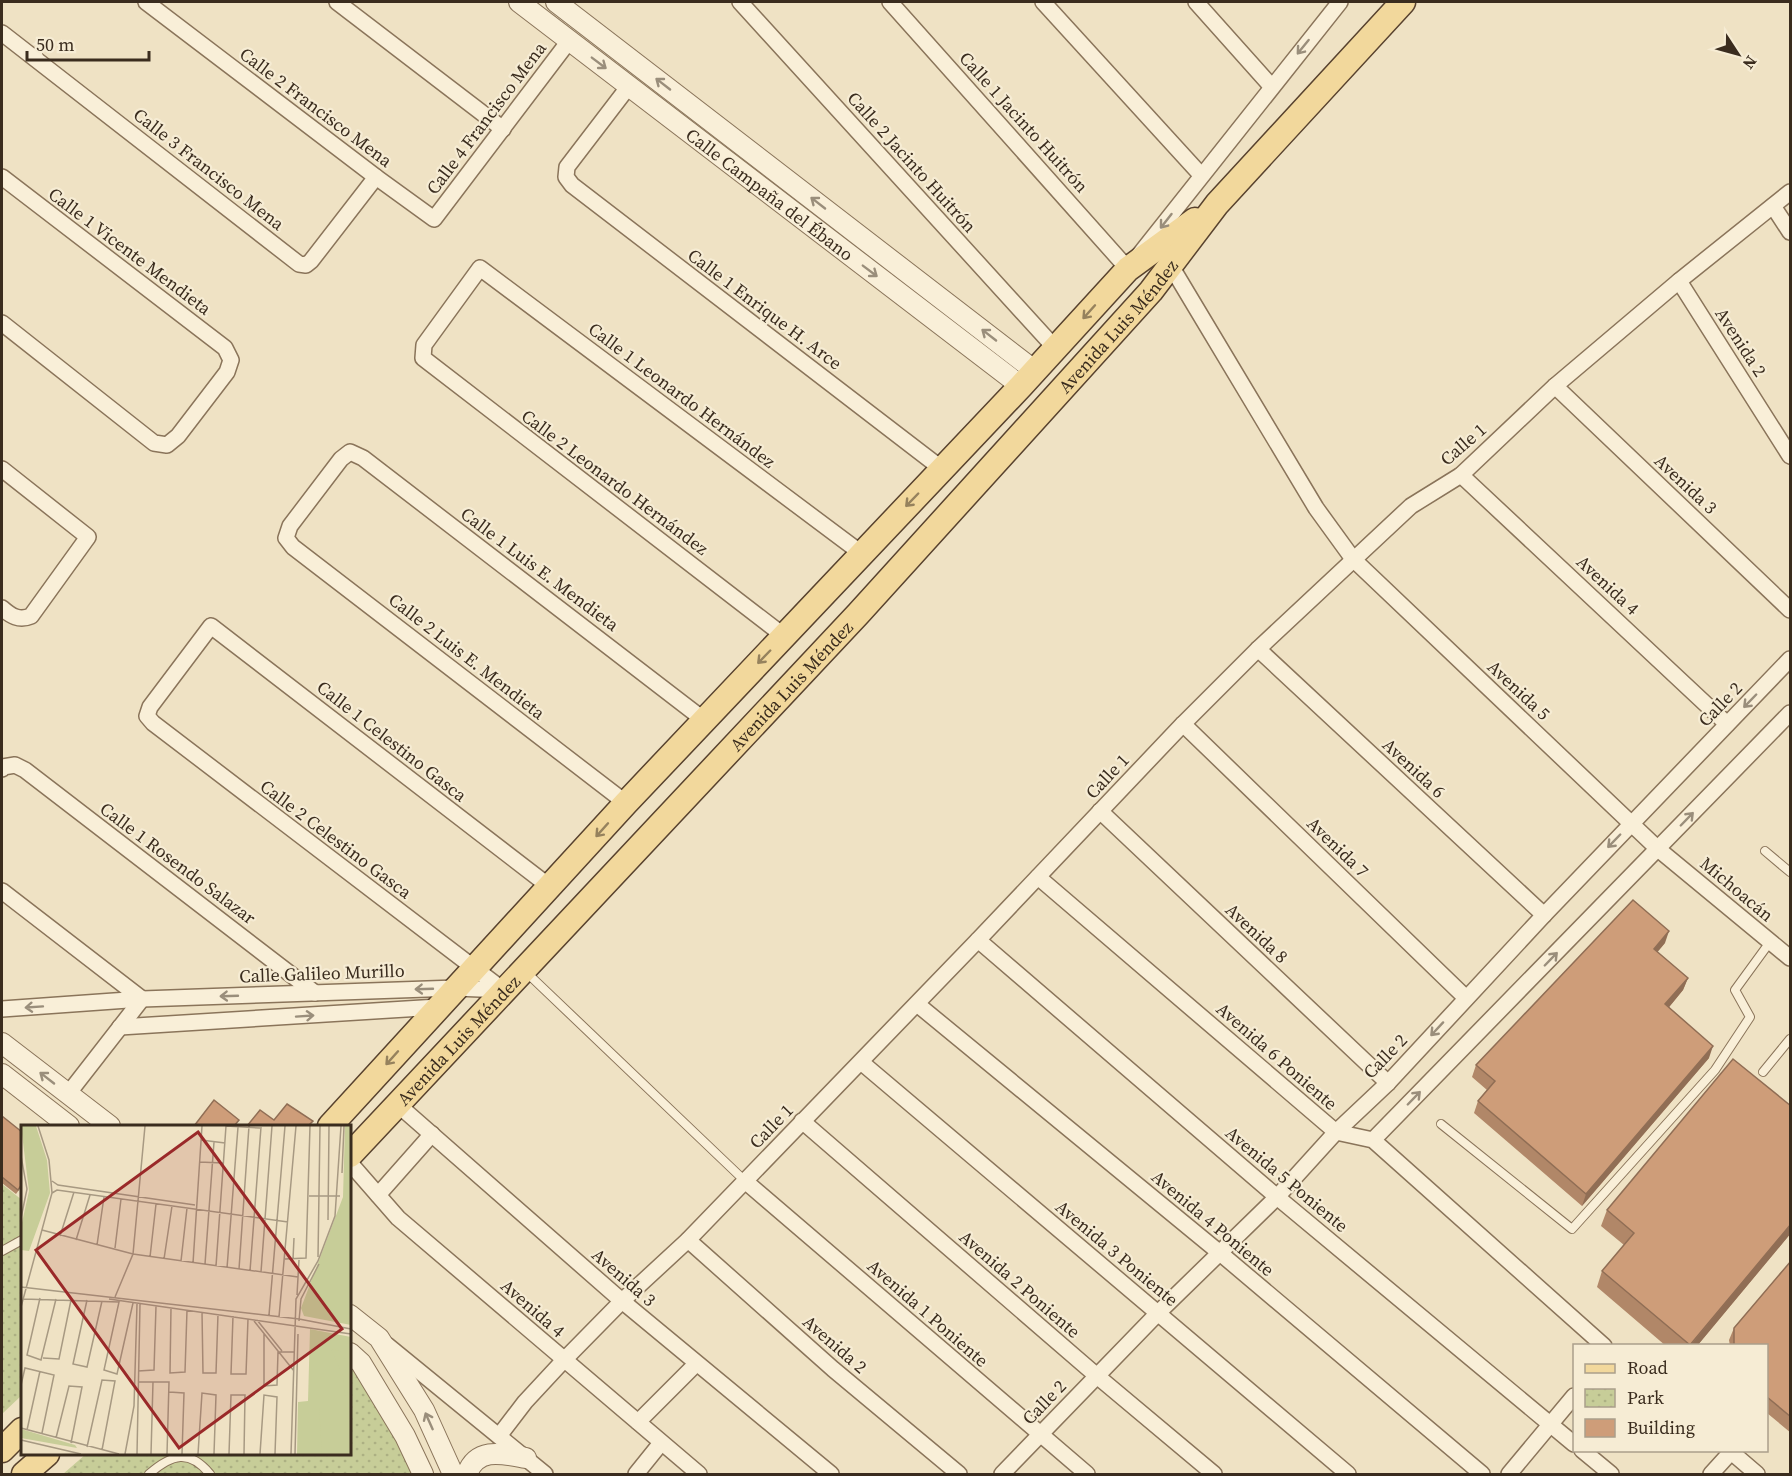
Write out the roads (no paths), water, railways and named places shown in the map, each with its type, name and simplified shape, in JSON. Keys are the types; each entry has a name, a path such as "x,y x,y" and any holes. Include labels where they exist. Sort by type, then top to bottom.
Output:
{"main road":[{"name":"Avenida Luis Méndez","path":"351,1154 396,1103 858,614 1136,309 1217,204 1403,2"},
{"name":"Avenida Luis Méndez","path":"331,1125 626,803 1028,379 1128,269 1217,204"},
{"path":"2,1450 21,1431"},
{"path":"24,1474 46,1455"}],"street":[{"name":"Calle 2 Francisco Mena","path":"146,2 434,219"},
{"path":"337,2 503,129"},
{"name":"Calle Campaña del Ébano","path":"519,2 629,86 1028,379"},
{"name":"Calle Campaña del Ébano","path":"556,2 1028,379"},
{"name":"Calle 2 Jacinto Huitrón","path":"740,2 1056,349"},
{"name":"Calle 1 Jacinto Huitrón","path":"890,2 1128,269"},
{"path":"1043,2 1202,175"},
{"path":"1196,2 1271,86"},
{"name":"Avenida Luis Méndez","path":"1128,269 1271,86 1340,2"},
{"name":"Calle 3 Francisco Mena","path":"2,33 299,264 306,264 310,261 376,177"},
{"name":"Calle 4 Francisco Mena","path":"434,219 569,40"},
{"name":"Calle 1 Enrique H. Arce","path":"629,86 567,167 566,177 572,185 942,469"},
{"name":"Calle 1 Vicente Mendieta","path":"2,177 225,348 231,360 227,372 178,436 167,445 154,443 2,323"},
{"name":"Calle 1","path":"499,1436 525,1402 564,1360 622,1301 688,1240 1038,878 1183,724 1258,649 1412,506 1461,475 1555,387 1678,280 1791,192"},
{"path":"1773,206 1791,232"},
{"name":"Avenida 5","path":"1171,266 1316,508 1353,559 1658,849"},
{"name":"Calle 1 Leonardo Hernández","path":"423,358 424,345 480,268 861,553"},
{"name":"Avenida 2","path":"1678,280 1791,456"},
{"name":"Calle 2 Leonardo Hernández","path":"423,358 784,636"},
{"name":"Avenida 3","path":"1555,387 1791,610"},
{"name":"Calle 1 Luis E. Mendieta","path":"286,538 290,526 341,459 350,452 363,458 704,720"},
{"path":"2,469 88,537 32,616 24,619 11,616 2,608"},
{"name":"Avenida 4","path":"1461,475 1727,724"},
{"name":"Calle 2 Luis E. Mendieta","path":"286,538 293,547 626,803"},
{"name":"Calle 1 Celestino Gasca","path":"147,716 150,707 211,626 550,887"},
{"name":"Avenida 6","path":"1258,649 1544,915"},
{"name":"Calle 2","path":"1002,1474 1158,1313 1277,1197 1336,1132 1388,1083 1544,915 1791,659"},
{"path":"1373,1140 1791,713"},
{"name":"Calle 2 Celestino Gasca","path":"147,716 153,723 503,990"},
{"name":"Avenida 7","path":"1183,724 1466,998"},
{"name":"Calle 1 Rosendo Salazar","path":"8,767 34,777 315,993"},
{"name":"Avenida 8","path":"1100,812 1388,1083"},
{"name":"Michoacán","path":"1658,849 1770,942 1789,954"},
{"name":"Avenida 6 Poniente","path":"1038,878 1336,1132 1373,1140 1602,1344"},
{"path":"2,891 142,999 68,1094"},
{"name":"Avenida 5 Poniente","path":"978,940 1277,1197 1573,1442"},
{"name":"Calle Galileo Murillo","path":"2,1010 142,999 456,988 503,990"},
{"name":"Avenida 4 Poniente","path":"917,1004 1220,1253 1482,1474"},
{"path":"120,1027 438,1007"},
{"path":"2,1042 109,1125"},
{"name":"Avenida 3 Poniente","path":"861,1062 1348,1474"},
{"path":"2,1074 68,1125"},
{"name":"Avenida 3","path":"396,1103 622,1301 831,1474"},
{"name":"Avenida 2 Poniente","path":"802,1121 1214,1474"},
{"path":"378,1195 432,1134"},
{"name":"Avenida 4","path":"351,1164 398,1218 699,1474"},
{"name":"Avenida 1 Poniente","path":"745,1181 1087,1474"},
{"name":"Avenida 2","path":"688,1240 832,1369 959,1474"},
{"path":"351,1316 545,1474"},
{"path":"379,1338 424,1410 453,1474"},
{"path":"351,1354 361,1363 405,1436 423,1474"},
{"path":"638,1422 696,1364"},
{"path":"1509,1474 1573,1398"},
{"path":"636,1474 661,1443"},
{"path":"467,1474 479,1459 494,1452 526,1458"},
{"path":"1584,1452 1611,1474"},
{"path":"1711,1474 1729,1452"},
{"path":"1731,1452 1757,1474"}],"lane":[{"path":"1765,851 1791,872"},
{"path":"1441,1124 1572,1228 1715,1070 1750,1017 1735,990 1770,942"},
{"path":"523,969 745,1181"},
{"path":"1763,1072 1791,1039"},
{"path":"2,1251 21,1241"},
{"path":"149,1474 164,1461 176,1456 200,1462 210,1474"}]}
